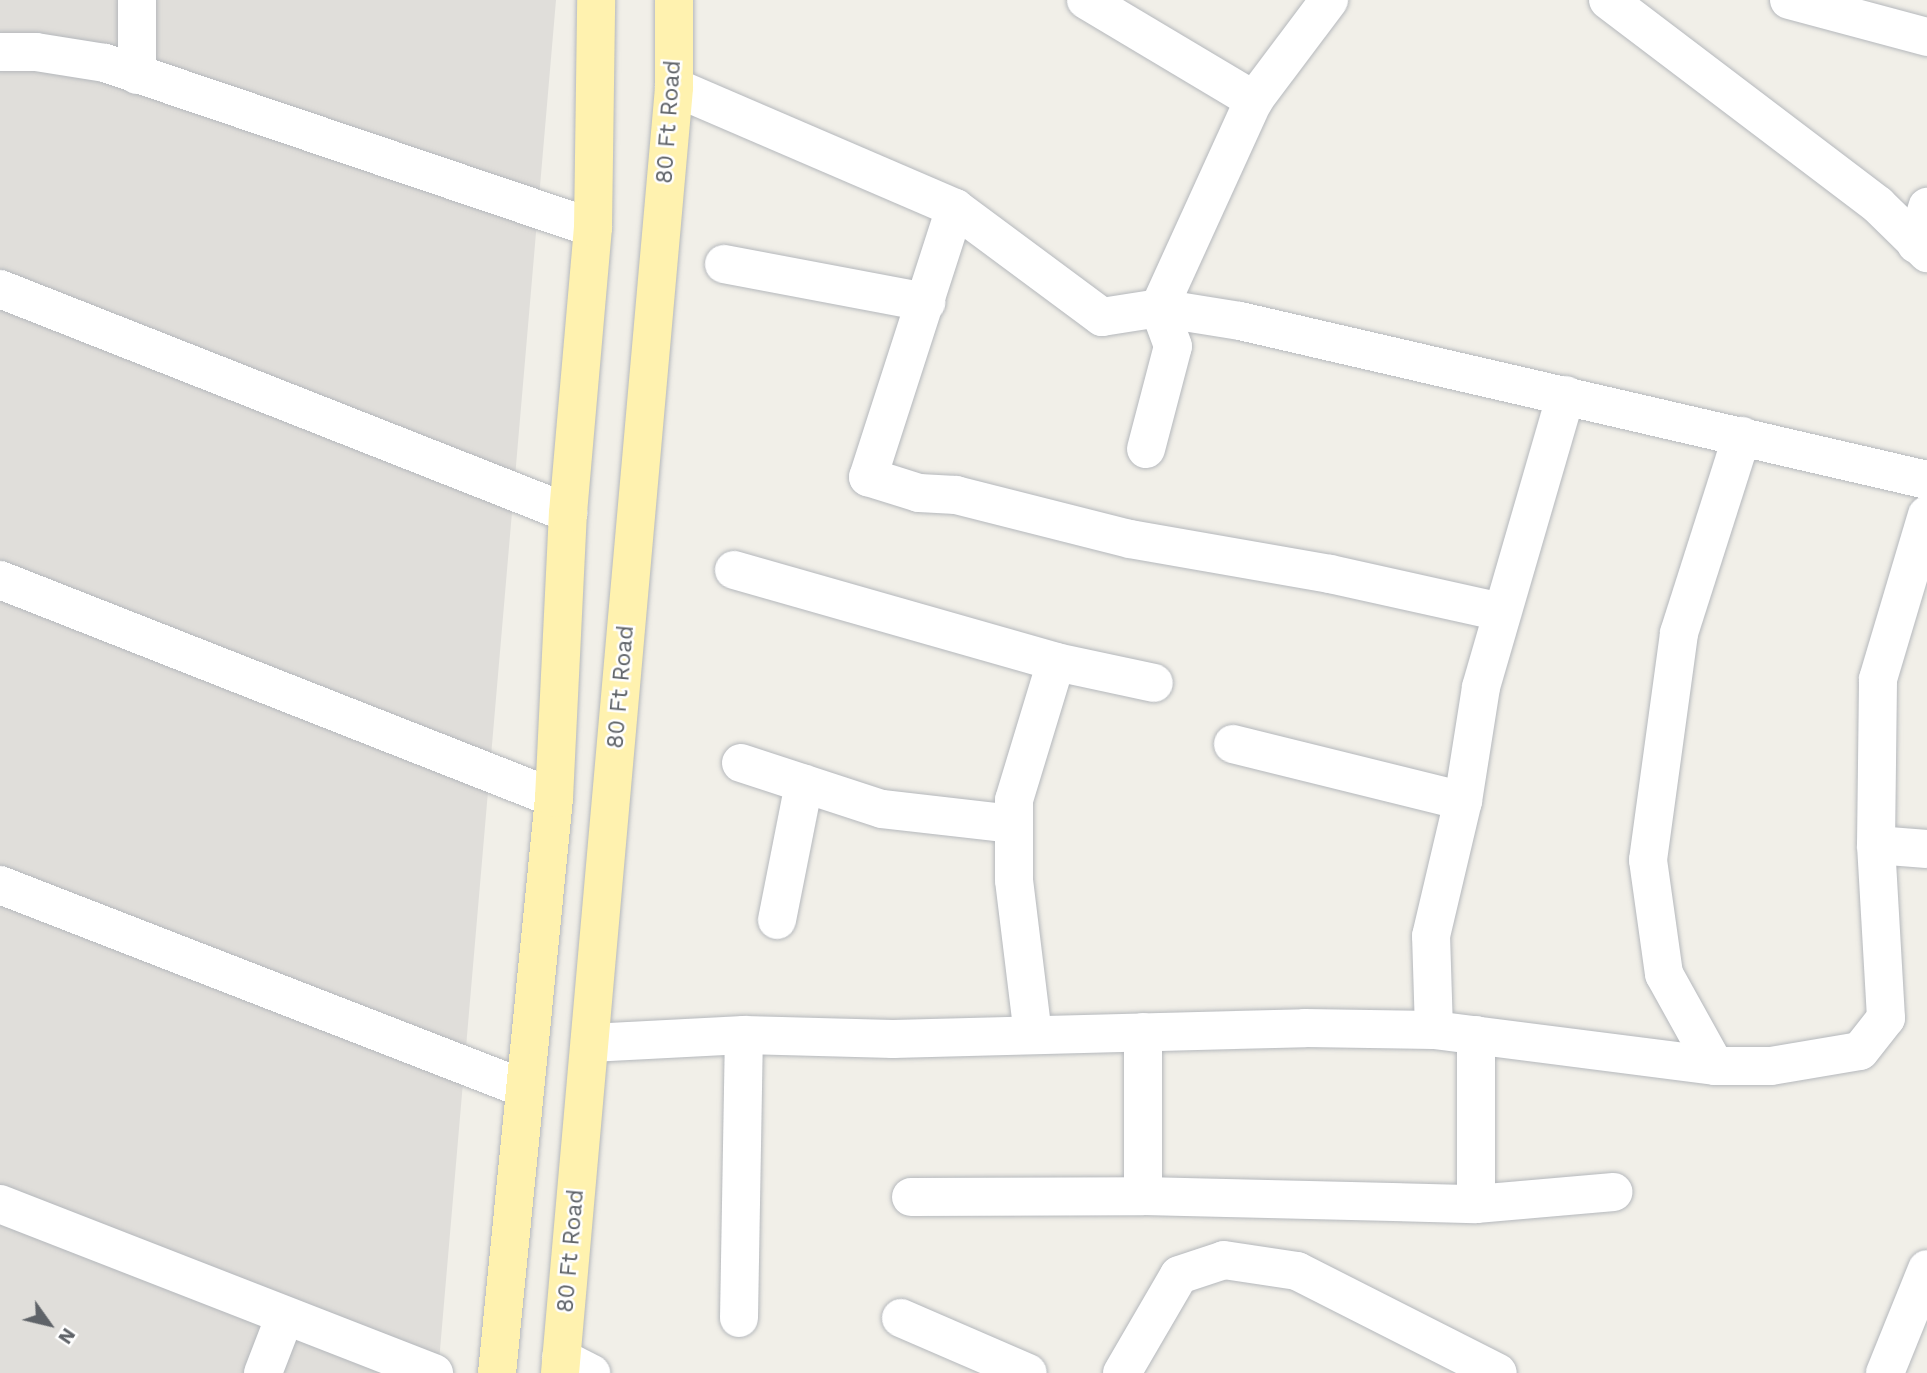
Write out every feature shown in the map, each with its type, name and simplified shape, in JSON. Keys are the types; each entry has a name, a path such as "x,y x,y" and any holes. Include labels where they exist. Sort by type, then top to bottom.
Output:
{"main road":[{"path":"497,1373 554,798 568,513 593,228 596,0"},
{"name":"80 Ft Road","path":"571,1368 590,1044 674,87 674,0"}],"street":[{"path":"137,0 137,75"},
{"path":"1086,0 1254,100"},
{"path":"1146,449 1173,346 1159,308 1254,100 1329,0"},
{"path":"1608,0 1878,205 1922,249"},
{"path":"1789,0 1927,37"},
{"path":"0,52 36,52 94,61 593,228"},
{"path":"674,87 955,208 1102,317 1159,308 1240,321 1566,394 1927,480"},
{"path":"1922,249 1927,207"},
{"path":"955,208 868,477 919,493 956,495 1130,538 1331,574 1500,612"},
{"path":"724,264 926,302"},
{"path":"0,289 568,513"},
{"path":"1434,1030 1431,936 1463,801 1481,687 1500,612 1566,394"},
{"path":"1715,1066 1664,974 1648,860 1679,633 1742,436"},
{"path":"590,1044 744,1035 893,1039 1143,1032 1434,1030 1715,1066 1771,1066 1860,1051 1886,1018 1875,845 1878,679 1927,515"},
{"path":"734,570 1056,662 1154,683"},
{"path":"0,580 554,798"},
{"path":"1033,1035 1014,880 1014,800 1056,662"},
{"path":"1233,744 1463,801"},
{"path":"741,763 881,809 1014,824"},
{"path":"777,920 804,783"},
{"path":"1875,845 1927,849"},
{"path":"0,886 525,1089"},
{"path":"1143,1032 1143,1196"},
{"path":"739,1318 744,1035"},
{"path":"1476,1035 1476,1204"},
{"path":"911,1197 1143,1196 1476,1204 1613,1192"},
{"path":"0,1204 433,1373"},
{"path":"1122,1373 1179,1275 1224,1260 1297,1271 1498,1373"},
{"path":"1885,1373 1927,1269"},
{"path":"263,1373 285,1316"},
{"path":"901,1318 1028,1373"}],"shaded area":[{"path":"0,0 556,0 438,1373 0,1373"}]}
